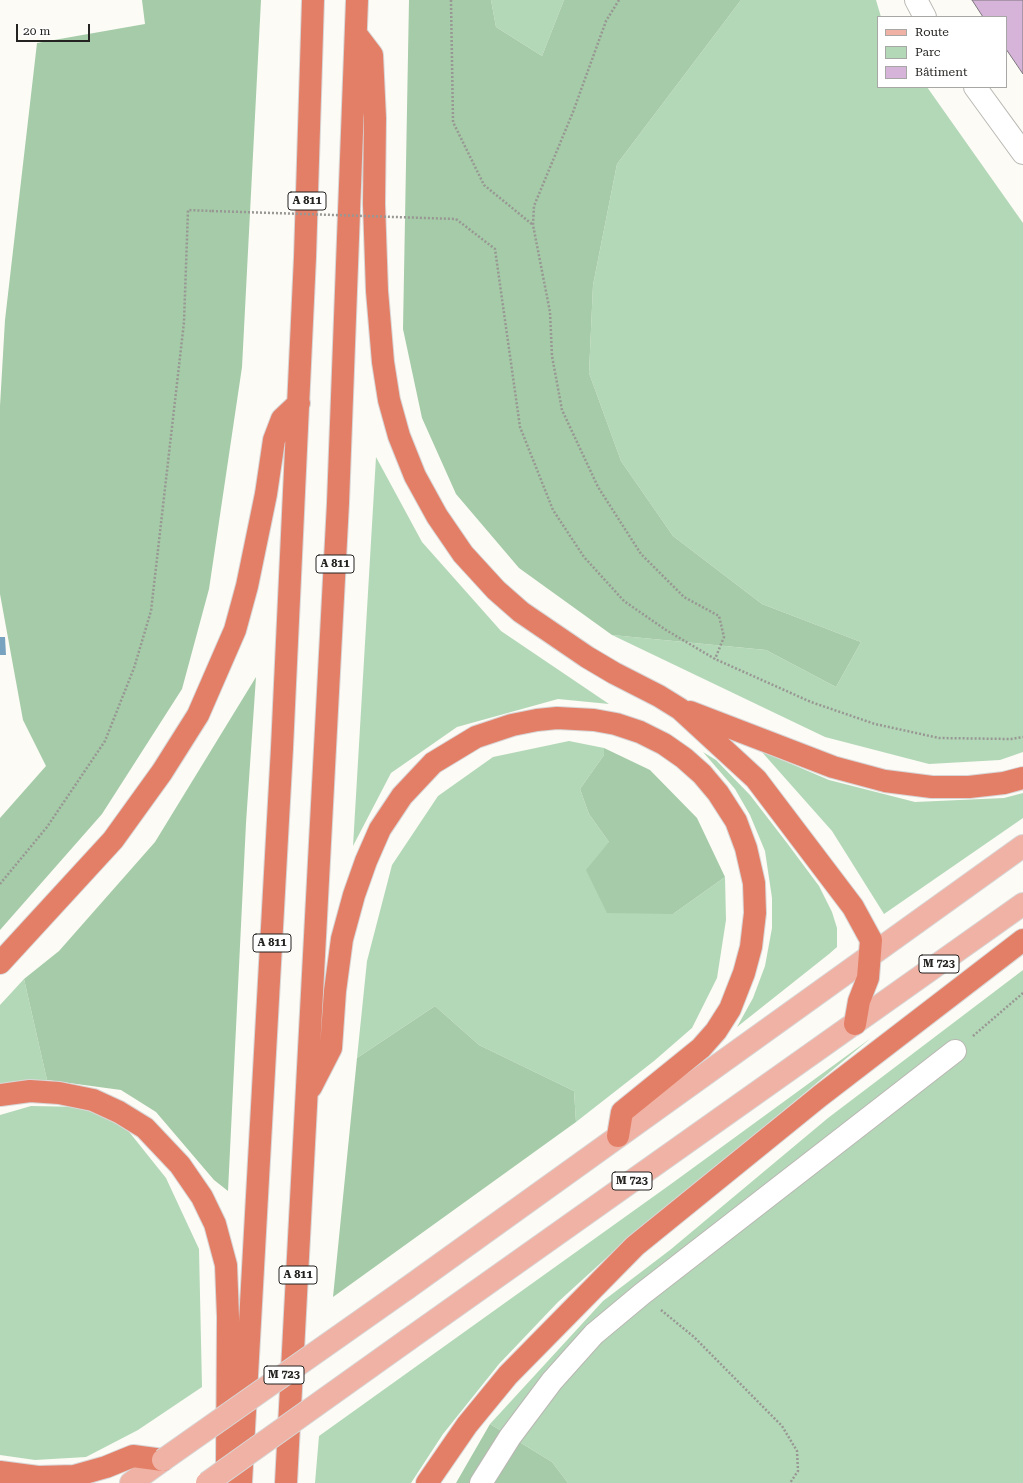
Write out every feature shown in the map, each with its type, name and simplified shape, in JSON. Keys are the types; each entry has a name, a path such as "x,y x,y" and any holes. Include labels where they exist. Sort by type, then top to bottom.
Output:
{"highway":[{"name":"A 811","path":"242,1483 274,910 299,403 313,0"},
{"name":"A 811","path":"286,1483 308,1093 338,503 357,0"},
{"path":"356,34 372,56 375,118 374,204 377,291 383,362 389,400 399,436 415,476 437,516 463,554 496,590 521,612 587,657 680,709 756,779 853,907 871,940 868,978 859,1001 855,1024"},
{"path":"0,963 113,840 162,772 198,716 234,630 248,586 266,494 274,440 282,419 299,403"},
{"path":"680,709 712,720 833,768 885,781 932,787 970,787 1004,783 1023,778"},
{"path":"308,1093 331,1048 335,991 342,939 354,895 366,861 380,829 402,796 433,763 464,743 491,731 512,725 557,718 594,720 616,724 640,732 664,744 702,774 718,793 736,821 746,848 754,883 755,913 751,947 744,973 730,1009 716,1031 701,1048 622,1112 618,1136"},
{"path":"427,1483 467,1425 508,1376 635,1246 820,1096 1023,940"},
{"path":"0,1095 30,1091 59,1093 93,1100 119,1112 145,1128 180,1165 202,1197 215,1224 226,1265 228,1317 227,1464 237,1483"},
{"path":"0,1472 38,1477 74,1476 106,1467 132,1456 163,1460"}],"main road":[{"name":"M 723","path":"131,1483 406,1289 1023,846"},
{"name":"M 723","path":"207,1483 1023,904"}],"street":[{"path":"916,0 924,16"},
{"path":"976,88 1023,153"},
{"path":"481,1483 510,1437 552,1381 594,1334 642,1294 955,1051"}],"path":[{"path":"451,0 453,122 484,185 533,225"},
{"path":"618,0 606,21 573,112 534,206 533,225 550,312 552,356 562,410 598,487 641,554 684,597 719,616 724,637 715,658"},
{"path":"0,884 47,827 105,742 134,668 150,612 184,322 188,210 456,219 495,250 520,427 553,510 584,557 624,601 666,630 715,658 811,702 875,724 939,738 1011,739 1023,737"},
{"path":"955,1051 1023,993"},
{"path":"642,1294 694,1337 782,1426 797,1451 798,1471 790,1483"}],"green space":[{"path":"142,0 261,0 242,367 209,589 182,689 102,814 0,930 0,818 46,766 23,720 0,594 0,406 5,320 37,43 145,24"},
{"path":"409,0 491,0 496,27 542,56 564,0 741,0 617,164 593,285 589,373 621,461 673,536 762,604 861,642 836,687 766,650 612,635 519,568 456,494 422,418 403,329"},
{"path":"491,0 564,0 542,56 496,27"},
{"path":"741,0 876,0 881,16 877,16 877,88 928,88 1023,223 1023,752 1000,760 929,764 825,737 612,635 766,650 836,687 861,642 762,604 673,536 621,461 589,373 593,285 617,164"},
{"path":"376,457 422,542 501,631 609,704 558,699 457,727 391,773 353,846"},
{"path":"256,677 246,823 228,1191 214,1180 156,1112 121,1090 47,1080 24,979 59,951 155,842"},
{"path":"569,741 604,748 604,755 580,789 589,814 609,842 673,914 725,877 726,920 717,978 692,1028 654,1061 576,1122 574,1091 479,1045 435,1006 357,1058 367,961 392,865 438,796 493,757"},
{"path":"604,748 650,770 697,818 725,877 673,914 607,913 586,870 609,842 589,814 580,789 604,755"},
{"path":"761,751 829,780 915,802 1004,798 1023,793 1023,818 884,914 832,831"},
{"path":"703,752 716,760 750,795 787,843 819,886 832,912 837,928 837,947 737,1027 753,998 765,966 772,928 772,898 765,851 750,815 735,789"},
{"path":"1023,970 1023,1483 568,1483 552,1462 490,1424 603,1301 670,1250 828,1118"},
{"path":"24,979 47,1080 0,1084 0,1005"},
{"path":"435,1006 479,1045 574,1091 576,1122 333,1297 357,1058"},
{"path":"871,1038 614,1251 558,1302 499,1364 443,1434 411,1483 315,1483 319,1436 671,1184"},
{"path":"31,1106 83,1107 126,1128 166,1178 199,1249 202,1387 138,1430 86,1457 35,1460 0,1455 0,1115"},
{"path":"490,1424 552,1462 568,1483 456,1483"}],"water":[{"path":"0,637 5,637 6,655 0,655"}],"building":[{"path":"972,0 1023,0 1023,74 1007,50 1007,16 982,16"}]}
